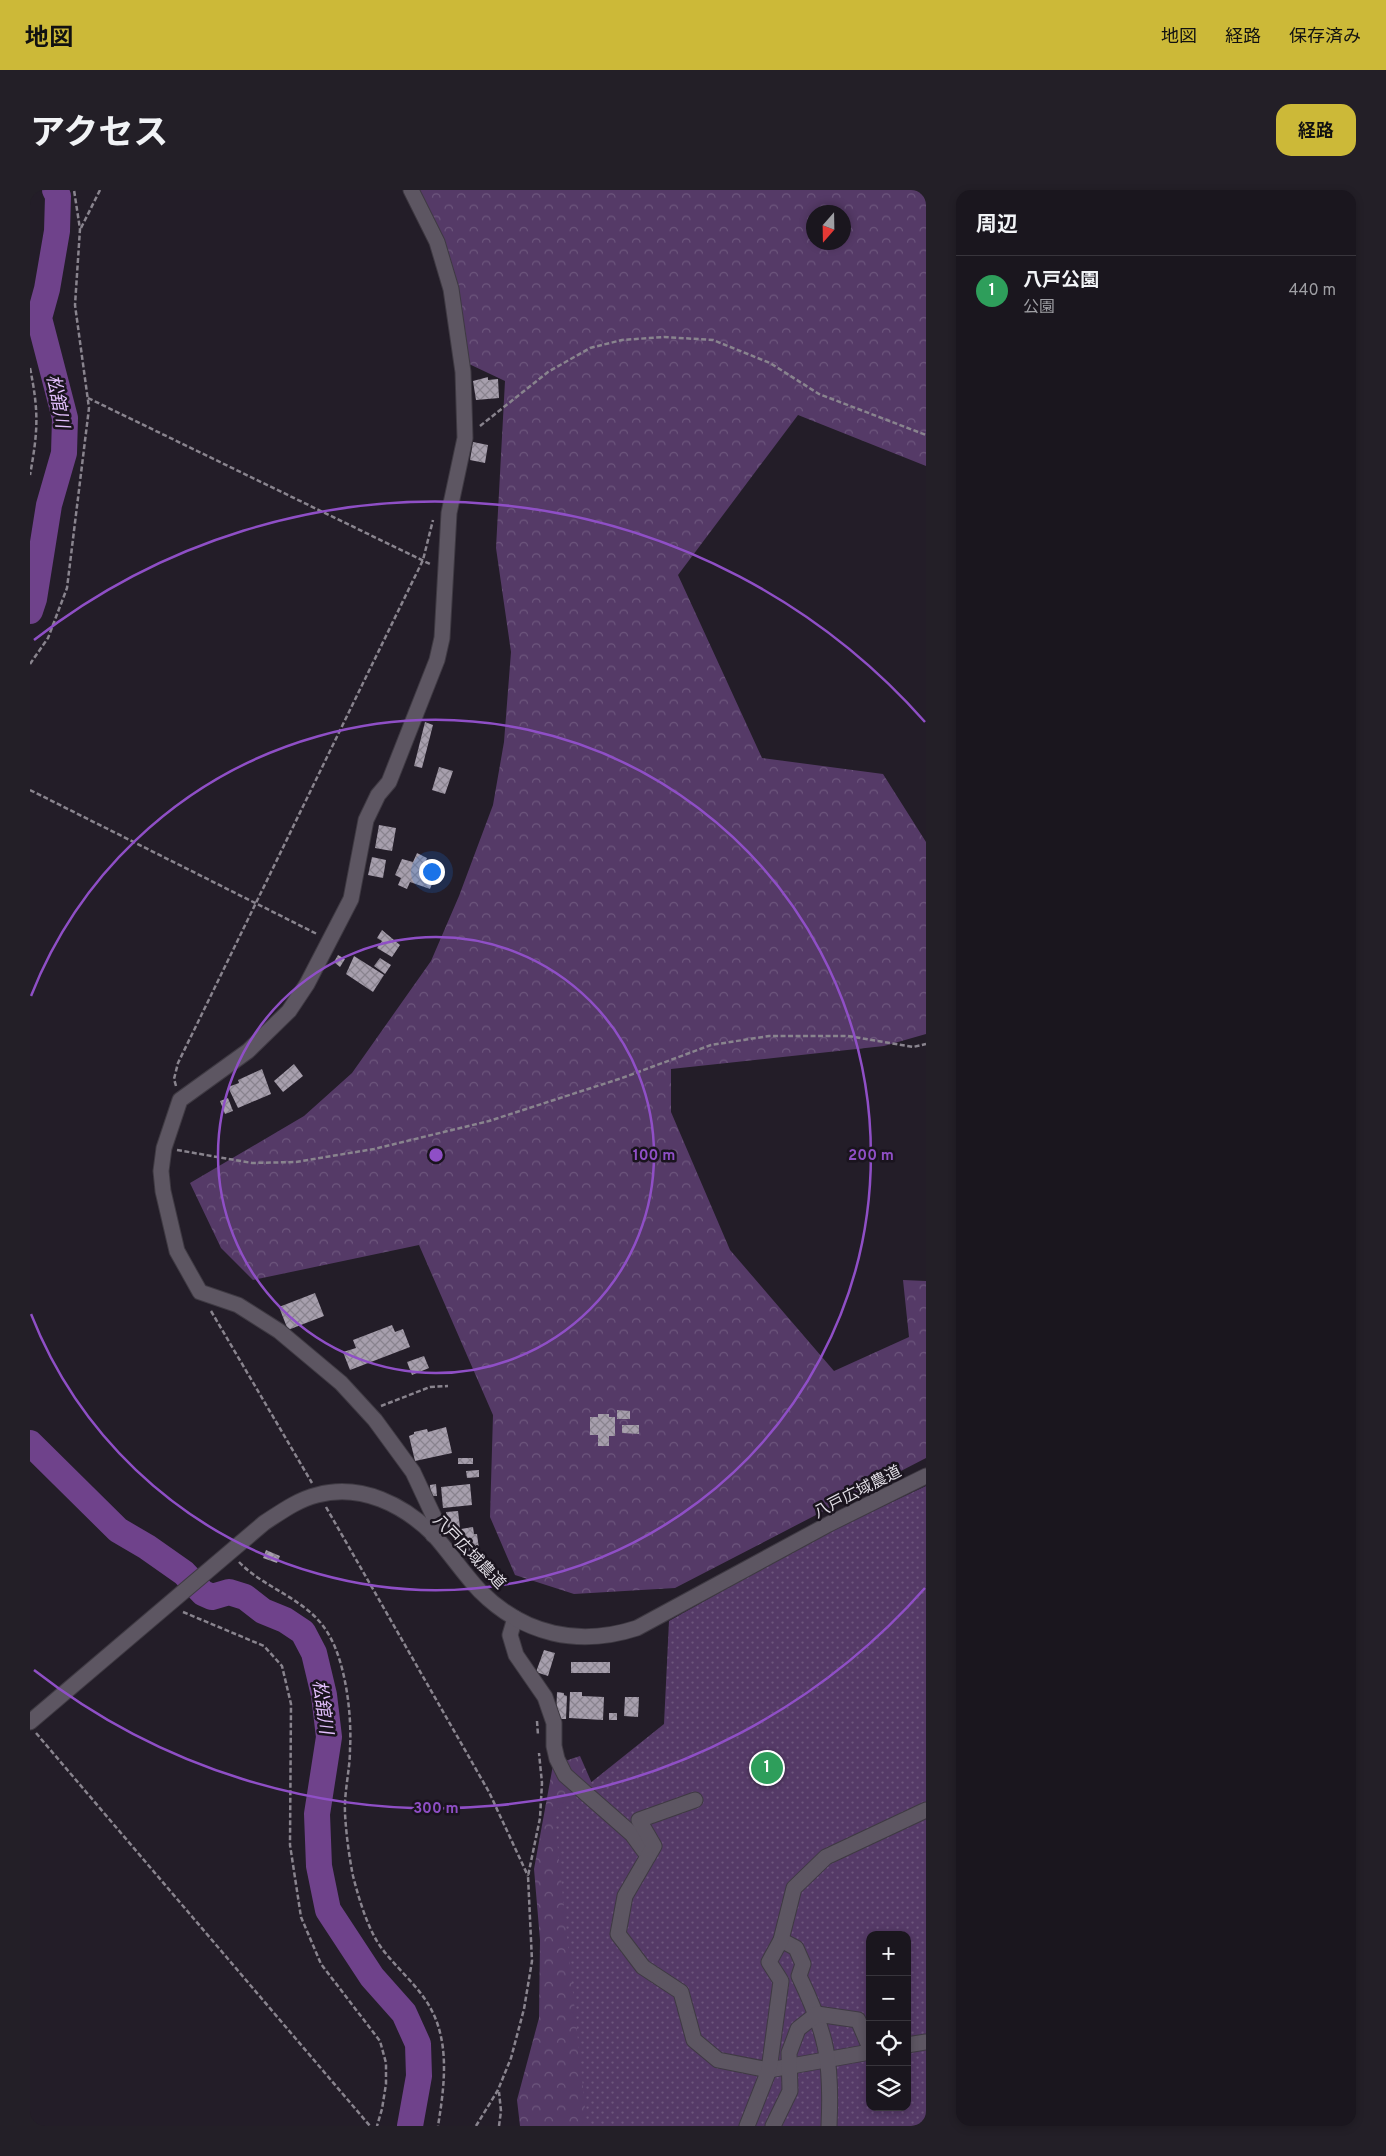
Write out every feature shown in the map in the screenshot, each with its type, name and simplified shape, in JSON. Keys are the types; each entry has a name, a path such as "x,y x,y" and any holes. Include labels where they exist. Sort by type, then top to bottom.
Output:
{"street":[{"path":"411,190 436,242 451,289 463,372 465,438 449,513 442,638 437,660 389,782 378,795 366,820 351,899 308,984 288,1011 248,1051 180,1100 164,1148 160,1171 162,1191 178,1251 200,1292 238,1305 279,1331 341,1383 368,1412 413,1472 434,1517 433,1535"},
{"name":"八戸広域農道","path":"30,1722 264,1523 298,1501 318,1494 340,1492 365,1493 388,1502 411,1517 433,1535 480,1590 515,1618 542,1630 582,1637 613,1636 637,1628 829,1524 926,1476"},
{"path":"515,1618 510,1635 516,1655 545,1696 554,1723 554,1746 557,1759 565,1775 632,1834 648,1856"},
{"path":"695,1800 639,1820 654,1846 625,1896 618,1934 643,1967 681,1992 694,2040 718,2060 769,2070 866,2053"},
{"path":"765,2126 749,2123 769,2070 781,1981 769,1962 781,1940 794,1888 826,1857 926,1810"},
{"path":"781,1940 796,1948 803,1964 799,1976 817,2014 829,2059 831,2082 829,2126"},
{"path":"781,1981 799,1976"},
{"path":"774,2126 790,2092 789,2053 798,2029 817,2014 858,2020 866,2039"},
{"path":"911,2044 926,2042"}],"path":[{"path":"30,664 48,638 66,588 89,408 74,304 80,229 74,190"},
{"path":"80,229 100,190"},
{"path":"465,438 548,372 590,348 622,340 664,337 714,340 770,362 819,394 926,435"},
{"path":"30,368 37,405 37,435 30,475"},
{"path":"88,397 446,572"},
{"path":"180,1100 174,1079 178,1063 423,560 434,515"},
{"path":"30,790 330,941"},
{"path":"164,1148 252,1163 296,1162 374,1149 489,1121 622,1078 711,1045 769,1036 848,1036 913,1047 926,1044"},
{"path":"200,1292 489,1792 528,1876"},
{"path":"368,1412 430,1386 448,1386"},
{"path":"226,1554 248,1572 290,1597 314,1616 329,1634 340,1660 349,1709 350,1748 345,1811 353,1874 362,1909 378,1943 432,2011 444,2051 443,2093 438,2126"},
{"path":"171,1601 184,1612 264,1646 282,1666 291,1704 290,1845 301,1917 321,1964 380,2041 386,2064 386,2084 377,2126"},
{"path":"537,1720 538,1738"},
{"path":"30,1726 370,2126"},
{"path":"476,2126 498,2090 511,2058 524,2009 532,1961 528,1876 540,1818 542,1783 539,1747"},
{"path":"498,2090 499,2126"}],"green space":[{"path":"412,190 926,190 926,466 798,415 678,575 762,758 883,774 926,842 926,1034 884,1046 671,1069 671,1112 730,1250 834,1371 909,1337 903,1280 926,1281 926,1458 675,1588 574,1594 515,1575 490,1517 493,1415 419,1245 253,1280 221,1248 190,1183 304,1116 352,1073 431,961 459,896 493,805 504,742 511,652 496,548 505,381 469,364 458,314"},
{"path":"926,1486 926,2126 587,2126 554,1812 664,1724 669,1621 820,1536"},
{"path":"580,1756 611,1827 676,2126 520,2126 517,2100 539,2018 540,1940 534,1869 553,1765"}],"building":[{"path":"488,377 488,380 498,379 499,398 476,400 473,381"},
{"path":"473,442 488,445 485,463 470,460"},
{"path":"425,722 433,725 422,768 414,766"},
{"path":"439,767 453,771 445,794 432,790"},
{"path":"379,825 396,828 392,851 375,848"},
{"path":"417,853 427,858 424,866 437,871 430,889 410,882 407,889 398,885 401,878 395,875 402,859 413,862"},
{"path":"372,857 386,860 383,878 368,875"},
{"path":"382,930 400,945 392,957 377,948 382,941 377,938"},
{"path":"338,955 345,959 340,967 334,962"},
{"path":"354,956 384,975 373,992 346,974"},
{"path":"380,958 391,965 385,974 374,966"},
{"path":"294,1064 303,1076 283,1092 274,1081"},
{"path":"262,1069 271,1094 238,1108 228,1087 239,1083 238,1080"},
{"path":"228,1098 233,1111 225,1114 220,1101"},
{"path":"315,1293 324,1316 288,1330 279,1307"},
{"path":"392,1325 395,1332 403,1329 410,1347 350,1370 343,1352 356,1348 353,1340"},
{"path":"424,1356 429,1368 412,1375 407,1362"},
{"path":"617,1410 630,1411 630,1419 617,1419"},
{"path":"598,1414 609,1414 609,1417 615,1417 615,1436 609,1436 609,1446 598,1446 598,1435 590,1435 590,1417 598,1417"},
{"path":"622,1425 639,1425 639,1434 622,1433"},
{"path":"446,1427 452,1453 415,1461 409,1436 414,1434 414,1432 427,1429 428,1432"},
{"path":"458,1458 473,1458 473,1464 458,1464"},
{"path":"479,1470 479,1477 467,1478 466,1471"},
{"path":"436,1484 437,1496 431,1496 430,1485"},
{"path":"470,1484 472,1505 443,1508 441,1487"},
{"path":"458,1511 460,1528 448,1529 446,1512"},
{"path":"473,1527 474,1534 477,1534 479,1549 465,1551 464,1545 460,1546 460,1540 456,1540 455,1530"},
{"path":"266,1550 280,1556 277,1563 263,1558"},
{"path":"477,1556 477,1561 470,1562 470,1557"},
{"path":"544,1650 555,1653 548,1676 536,1672"},
{"path":"571,1662 610,1662 610,1673 571,1673"},
{"path":"557,1692 564,1693 567,1696 566,1719 556,1719"},
{"path":"570,1692 582,1692 582,1696 604,1697 603,1720 569,1718"},
{"path":"625,1697 639,1697 638,1717 624,1716"},
{"path":"609,1713 617,1713 617,1720 609,1720"}],"waterway":[{"name":"松舘川","path":"30,611 34,599 49,505 64,453 65,418 39,318 47,289 57,231 58,196 55,190"},
{"name":"松舘川","path":"30,1443 118,1530 147,1547 184,1573 203,1593 212,1597 229,1592 245,1597 263,1611 285,1620 303,1632 314,1653 324,1695 329,1737 317,1814 319,1866 328,1910 372,1977 404,2013 418,2044 419,2076 410,2126"}],"place":[{"name":"八戸公園","path":"767,1768"}]}
